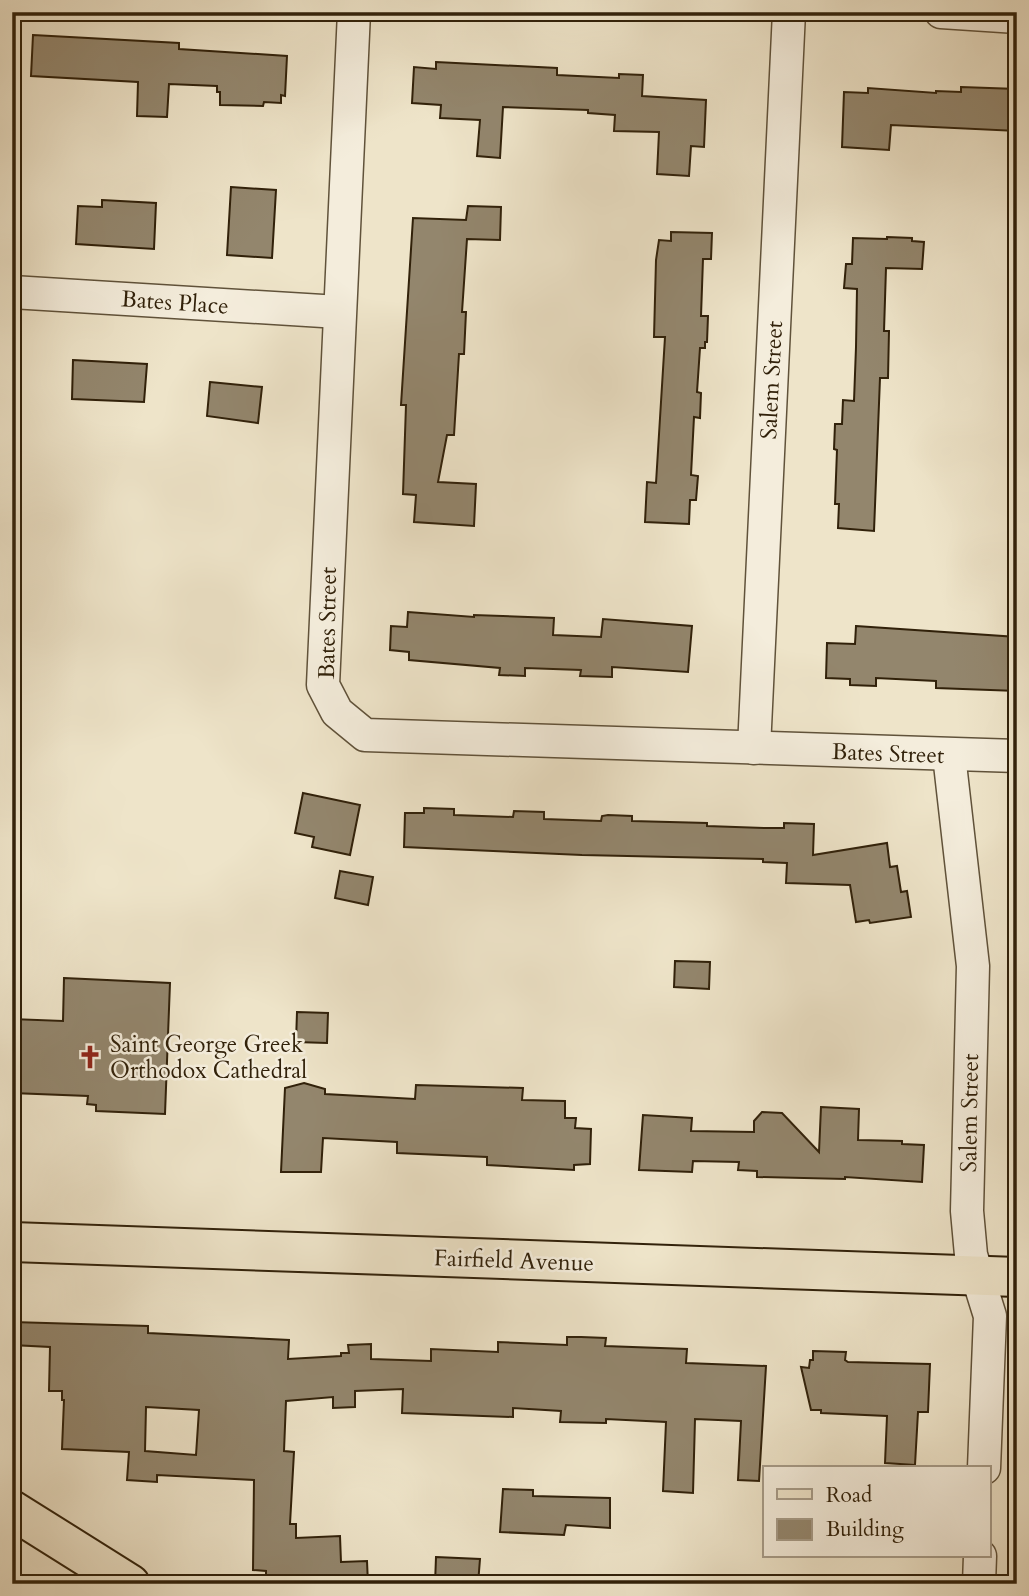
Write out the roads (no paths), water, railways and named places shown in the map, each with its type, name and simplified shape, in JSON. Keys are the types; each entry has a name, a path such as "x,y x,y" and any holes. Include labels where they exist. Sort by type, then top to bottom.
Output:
{"main road":[{"name":"Fairfield Avenue","path":"12,1242 1017,1278"},
{"path":"12,1510 131,1584"}],"street":[{"name":"Bates Street","path":"354,12 323,685 337,712 365,735 1017,756"},
{"name":"Salem Street","path":"754,748 789,12"},
{"path":"941,12 1017,17"},
{"name":"Bates Place","path":"12,292 339,312"},
{"name":"Salem Street","path":"949,755 973,966 967,1210 971,1255 985,1297 991,1331 985,1466"},
{"path":"979,1584 981,1558"}],"place":[{"name":"Saint George Greek Orthodox Cathedral","path":"90,1057"}]}
